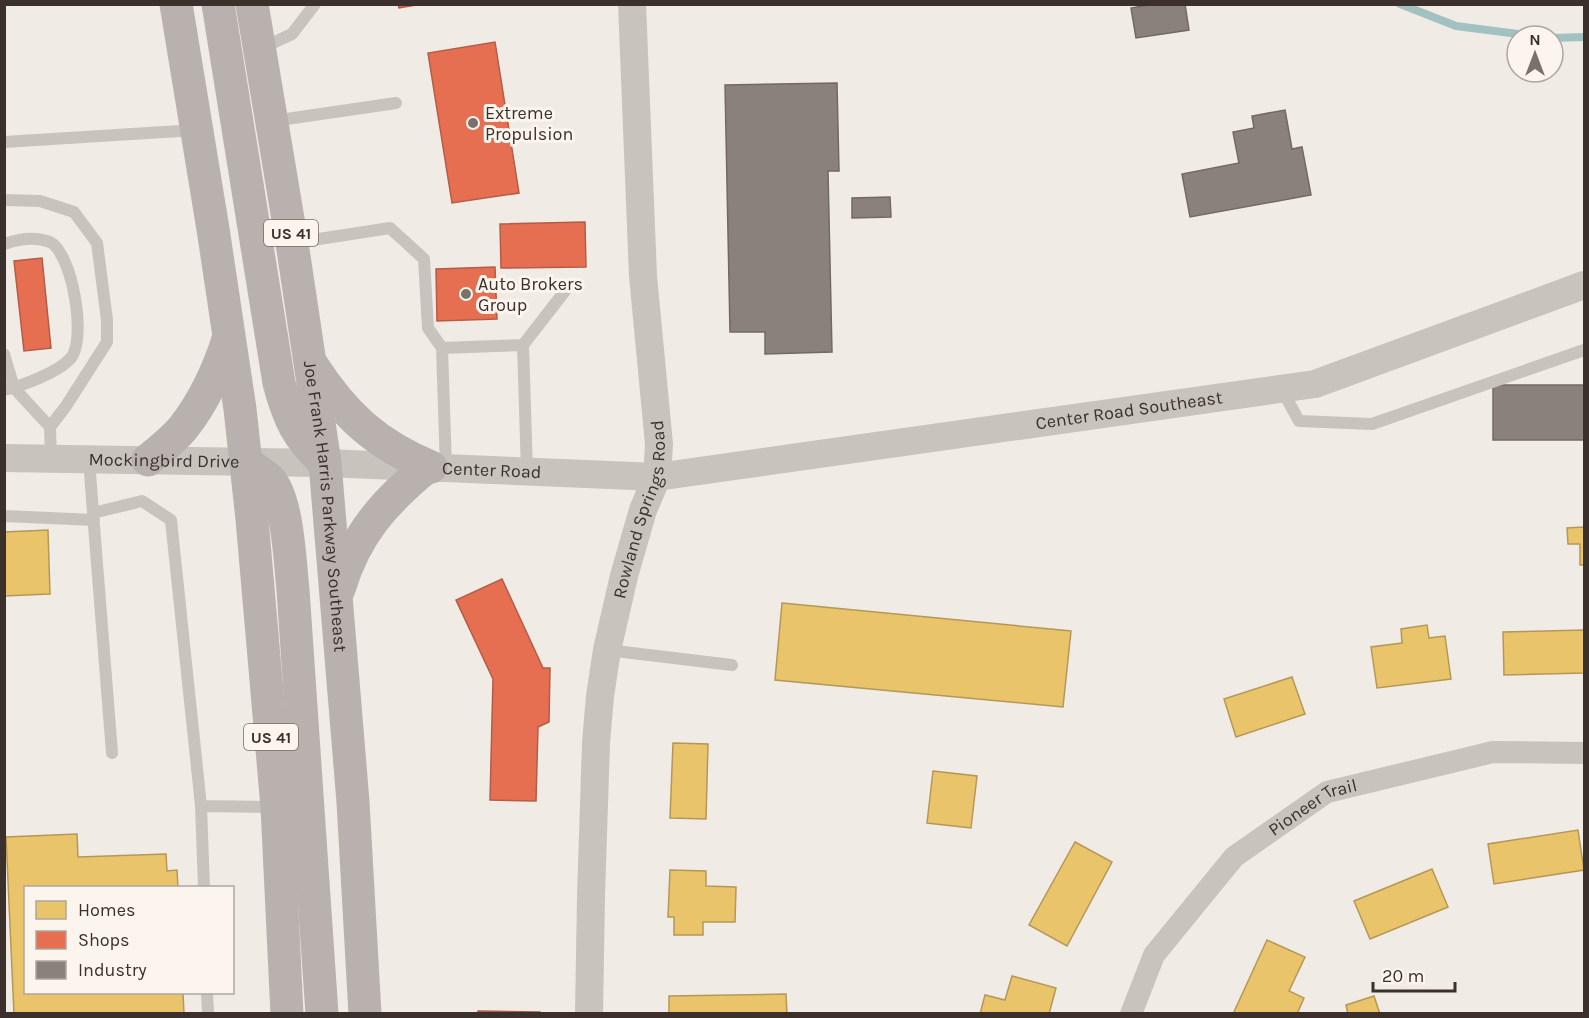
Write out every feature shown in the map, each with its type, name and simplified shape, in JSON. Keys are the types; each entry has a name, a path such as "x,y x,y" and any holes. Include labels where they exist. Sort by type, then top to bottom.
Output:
{"main road":[{"name":"US 41","path":"176,4 229,337 246,462 277,807 288,1014"},
{"path":"218,4 279,383 293,425 306,446 325,463"},
{"name":"Joe Frank Harris Parkway Southeast","path":"252,4 292,243 325,463 356,846 365,1014"},
{"path":"148,460 182,429 195,410 229,337"},
{"path":"310,362 334,396 370,434 390,448 435,468"},
{"path":"246,462 270,480 281,503 285,525 294,601 322,1014"},
{"path":"337,597 352,553 373,519 387,502 435,468"}],"street":[{"name":"Rowland Springs Road","path":"589,1014 596,742 600,696 607,650 624,576 643,510 657,477 658,444 643,276 632,4"},
{"name":"Center Road Southeast","path":"657,477 1315,384 1584,285"},
{"name":"Mockingbird Drive","path":"4,458 325,463"},
{"name":"Center Road","path":"325,463 657,477"},
{"name":"Pioneer Trail","path":"1131,1014 1154,955 1234,857 1327,792 1493,752 1584,753"}],"lane":[{"path":"259,50 292,34 315,4"},
{"path":"271,122 396,103"},
{"path":"4,141 197,130"},
{"path":"4,200 40,201 74,212 97,243 107,320 107,342 50,427 51,459"},
{"path":"292,243 390,228 424,259 428,328 442,348 435,468"},
{"path":"4,244 22,238 50,243 64,257 79,320 78,340 71,357 55,370 9,389"},
{"path":"527,473 523,345 565,291"},
{"path":"442,348 523,345"},
{"path":"1282,388 1299,421 1372,424 1584,350"},
{"path":"4,354 9,389 50,427"},
{"path":"89,459 112,753"},
{"path":"4,516 93,516 142,501 171,520 201,806 204,886"},
{"path":"607,650 732,664"},
{"path":"201,806 277,807"},
{"path":"207,994 208,1014"}],"building: Homes":[{"path":"1584,527 1584,565 1580,565 1580,544 1568,544 1567,528"},
{"path":"48,530 50,594 4,596 4,532"},
{"path":"782,603 1071,631 1063,707 775,680"},
{"path":"1427,625 1429,638 1445,636 1451,679 1377,688 1371,647 1402,643 1401,629"},
{"path":"1584,630 1584,673 1504,675 1503,632"},
{"path":"1292,677 1305,714 1236,737 1224,699"},
{"path":"673,743 708,744 706,819 670,818"},
{"path":"933,771 977,776 971,828 927,823"},
{"path":"1578,830 1584,870 1494,884 1488,844"},
{"path":"77,834 78,857 166,854 167,871 177,870 178,886 24,886 24,994 183,994 184,1014 14,1014 6,837"},
{"path":"1075,842 1112,862 1067,946 1029,925"},
{"path":"1432,869 1448,907 1370,939 1354,901"},
{"path":"670,870 706,871 706,886 736,887 735,922 703,922 703,935 674,935 674,917 668,917"},
{"path":"1267,940 1305,957 1289,991 1304,998 1297,1014 1233,1014"},
{"path":"1012,976 1056,988 1049,1014 980,1014 985,995 1005,1000"},
{"path":"786,994 787,1014 669,1014 669,996"},
{"path":"1374,996 1380,1014 1348,1014 1346,1005"}],"building: Shops":[{"path":"398,4 422,4 399,8"},
{"name":"Extreme Propulsion","path":"495,42 519,193 452,203 428,53"},
{"path":"585,222 586,267 501,268 500,224"},
{"path":"42,258 51,348 24,351 14,261"},
{"name":"Auto Brokers Group","path":"495,267 497,319 437,321 436,269"},
{"path":"502,579 543,668 550,668 549,722 538,727 536,801 490,800 493,679 456,600"},
{"path":"478,1011 540,1012 540,1014 478,1014"}],"building: Industry":[{"path":"1154,4 1185,4 1189,30 1136,38 1131,8"},
{"path":"837,83 839,171 828,171 832,352 765,354 765,332 730,332 725,85"},
{"path":"1285,110 1292,149 1302,147 1311,195 1190,217 1182,174 1239,163 1233,132 1254,128 1252,116"},
{"path":"890,197 891,217 852,218 852,198"},
{"path":"1493,385 1584,385 1584,440 1493,440"}],"waterway":[{"path":"1400,4 1456,26 1505,32"},
{"path":"1565,38 1584,37"}],"place":[{"name":"Extreme Propulsion","path":"473,123"},
{"name":"Auto Brokers Group","path":"466,294"}]}
